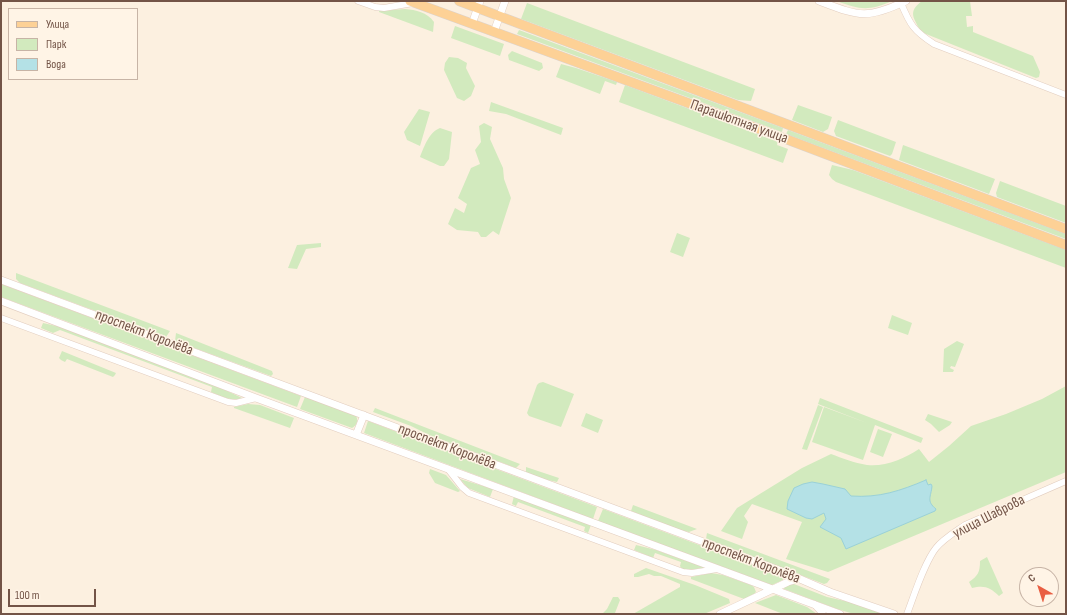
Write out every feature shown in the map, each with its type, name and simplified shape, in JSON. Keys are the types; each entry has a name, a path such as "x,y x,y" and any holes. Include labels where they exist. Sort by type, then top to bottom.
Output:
{"main road":[{"name":"Парашютная улица","path":"459,1 479,4 499,16 1066,229"},
{"name":"Парашютная улица","path":"412,2 782,138 1066,245"}],"street":[{"path":"358,1 375,7 384,8 412,2"},
{"path":"494,32 505,1"},
{"path":"819,1 853,14 867,15 880,12 904,2 912,26 934,44 1066,95"},
{"path":"472,24 479,4"},
{"name":"проспект Королёва","path":"1,280 894,614"},
{"name":"проспект Королёва","path":"1,301 256,398 840,614"},
{"path":"1,318 228,402 236,403 256,398"},
{"path":"356,435 364,415"},
{"path":"448,469 462,487 470,493 683,572 692,573 717,569"},
{"name":"улица Шаврова","path":"907,614 930,557 936,547 965,525 1066,481"},
{"path":"720,614 788,582 798,579"},
{"path":"814,604 823,614"}],"green space":[{"path":"837,1 892,1 871,8 858,8"},
{"path":"922,1 970,1 972,16 966,16 967,27 973,26 973,32 1033,56 1040,72 1039,77 1036,78 921,32 914,19 913,12 917,5"},
{"path":"527,3 755,89 751,101 738,100 521,19"},
{"path":"405,9 417,11 428,16 434,22 433,32 379,12"},
{"path":"455,26 504,44 500,56 451,38"},
{"path":"519,30 783,128 782,132 517,34"},
{"path":"512,51 542,63 543,68 539,71 509,60 508,55"},
{"path":"449,57 458,58 467,63 466,68 475,86 471,96 464,101 457,98 444,70 445,63"},
{"path":"561,64 617,82 616,85 605,81 600,94 556,77"},
{"path":"625,85 778,142 777,145 788,149 783,163 619,102"},
{"path":"491,102 563,128 561,135 506,114 489,111"},
{"path":"798,105 832,117 828,129 823,132 792,120"},
{"path":"419,109 430,112 420,146 407,140 404,132"},
{"path":"838,120 896,142 892,154 890,156 836,136 834,131"},
{"path":"484,123 492,127 490,139 503,168 504,179 511,198 499,235 493,231 486,237 481,237 478,232 457,230 448,224 455,208 464,213 467,204 458,198 471,168 480,164 475,150 481,142 479,126"},
{"path":"440,128 452,132 449,159 444,166 440,166 420,157 430,136"},
{"path":"788,130 1066,234 1066,239 786,134"},
{"path":"903,145 995,179 989,194 899,160"},
{"path":"832,165 853,170 1066,250 1066,268 836,182 829,175"},
{"path":"1000,181 1066,206 1066,223 997,197 996,193"},
{"path":"677,233 690,238 683,257 670,252"},
{"path":"321,243 321,247 306,249 297,269 288,268 297,245"},
{"path":"16,273 170,331 166,337 20,283 16,279"},
{"path":"1,284 301,396 297,407 1,297"},
{"path":"892,315 912,323 908,335 888,328"},
{"path":"43,323 61,327 221,388 242,398 230,399 222,397 211,392 212,387 60,330 53,333 41,328"},
{"path":"176,333 272,371 273,374 271,376 175,341"},
{"path":"957,341 964,344 955,367 951,366 950,368 954,370 953,372 943,372 944,349"},
{"path":"62,351 116,373 113,377 67,359 65,362 59,358"},
{"path":"543,382 574,394 561,427 529,416 527,413 537,385"},
{"path":"1066,386 1066,472 828,572 786,559 802,522 752,504 744,516 748,522 742,539 721,531 737,508 802,468 831,454 857,463 881,465 894,462 919,449 929,462 971,426 1006,414 1042,399"},
{"path":"305,397 356,416 357,423 352,428 300,409"},
{"path":"820,398 923,438 921,443 875,425 863,460 812,442 824,407 867,423 818,404"},
{"path":"248,404 260,405 294,418 290,428 234,408"},
{"path":"818,405 823,407 807,450 802,449"},
{"path":"375,408 520,464 516,468 429,435 411,426 373,412"},
{"path":"586,413 603,420 598,433 581,426"},
{"path":"928,414 952,422 939,432 925,420"},
{"path":"368,421 597,507 593,519 364,433"},
{"path":"878,429 892,434 883,457 870,452"},
{"path":"526,467 559,478 557,482 543,479 526,472"},
{"path":"430,469 446,475 460,491 458,492 435,483 429,473"},
{"path":"460,479 493,489 490,497 468,488"},
{"path":"514,496 591,525 588,533 584,531 585,527 518,502 516,506 512,504"},
{"path":"633,505 697,529 689,532 682,531 631,511"},
{"path":"603,509 782,576 783,580 772,585 598,521"},
{"path":"707,533 830,579 824,584 706,539"},
{"path":"636,545 656,550 703,568 689,570 682,569 680,566 681,562 655,553 653,558 634,550"},
{"path":"987,557 1003,593 999,596 987,588 972,588 969,582 975,578 978,573 980,561"},
{"path":"646,568 695,585 729,599 730,603 704,614 633,614 680,587 680,584 661,576 649,574 634,577 634,574"},
{"path":"711,573 723,575 751,585 754,587 756,592 744,599 691,579 691,577"},
{"path":"794,584 827,597 854,603 883,614 854,614 784,589 785,586"},
{"path":"776,595 807,607 817,614 783,614 755,603"},
{"path":"613,597 618,597 620,600 615,613 616,614 602,614 607,609"}],"water":[{"path":"926,480 928,485 931,484 932,486 930,501 936,509 935,511 846,549 841,538 820,527 826,519 824,513 812,519 806,518 787,509 788,501 794,488 812,482 845,489 851,496 871,496 889,493"}]}
